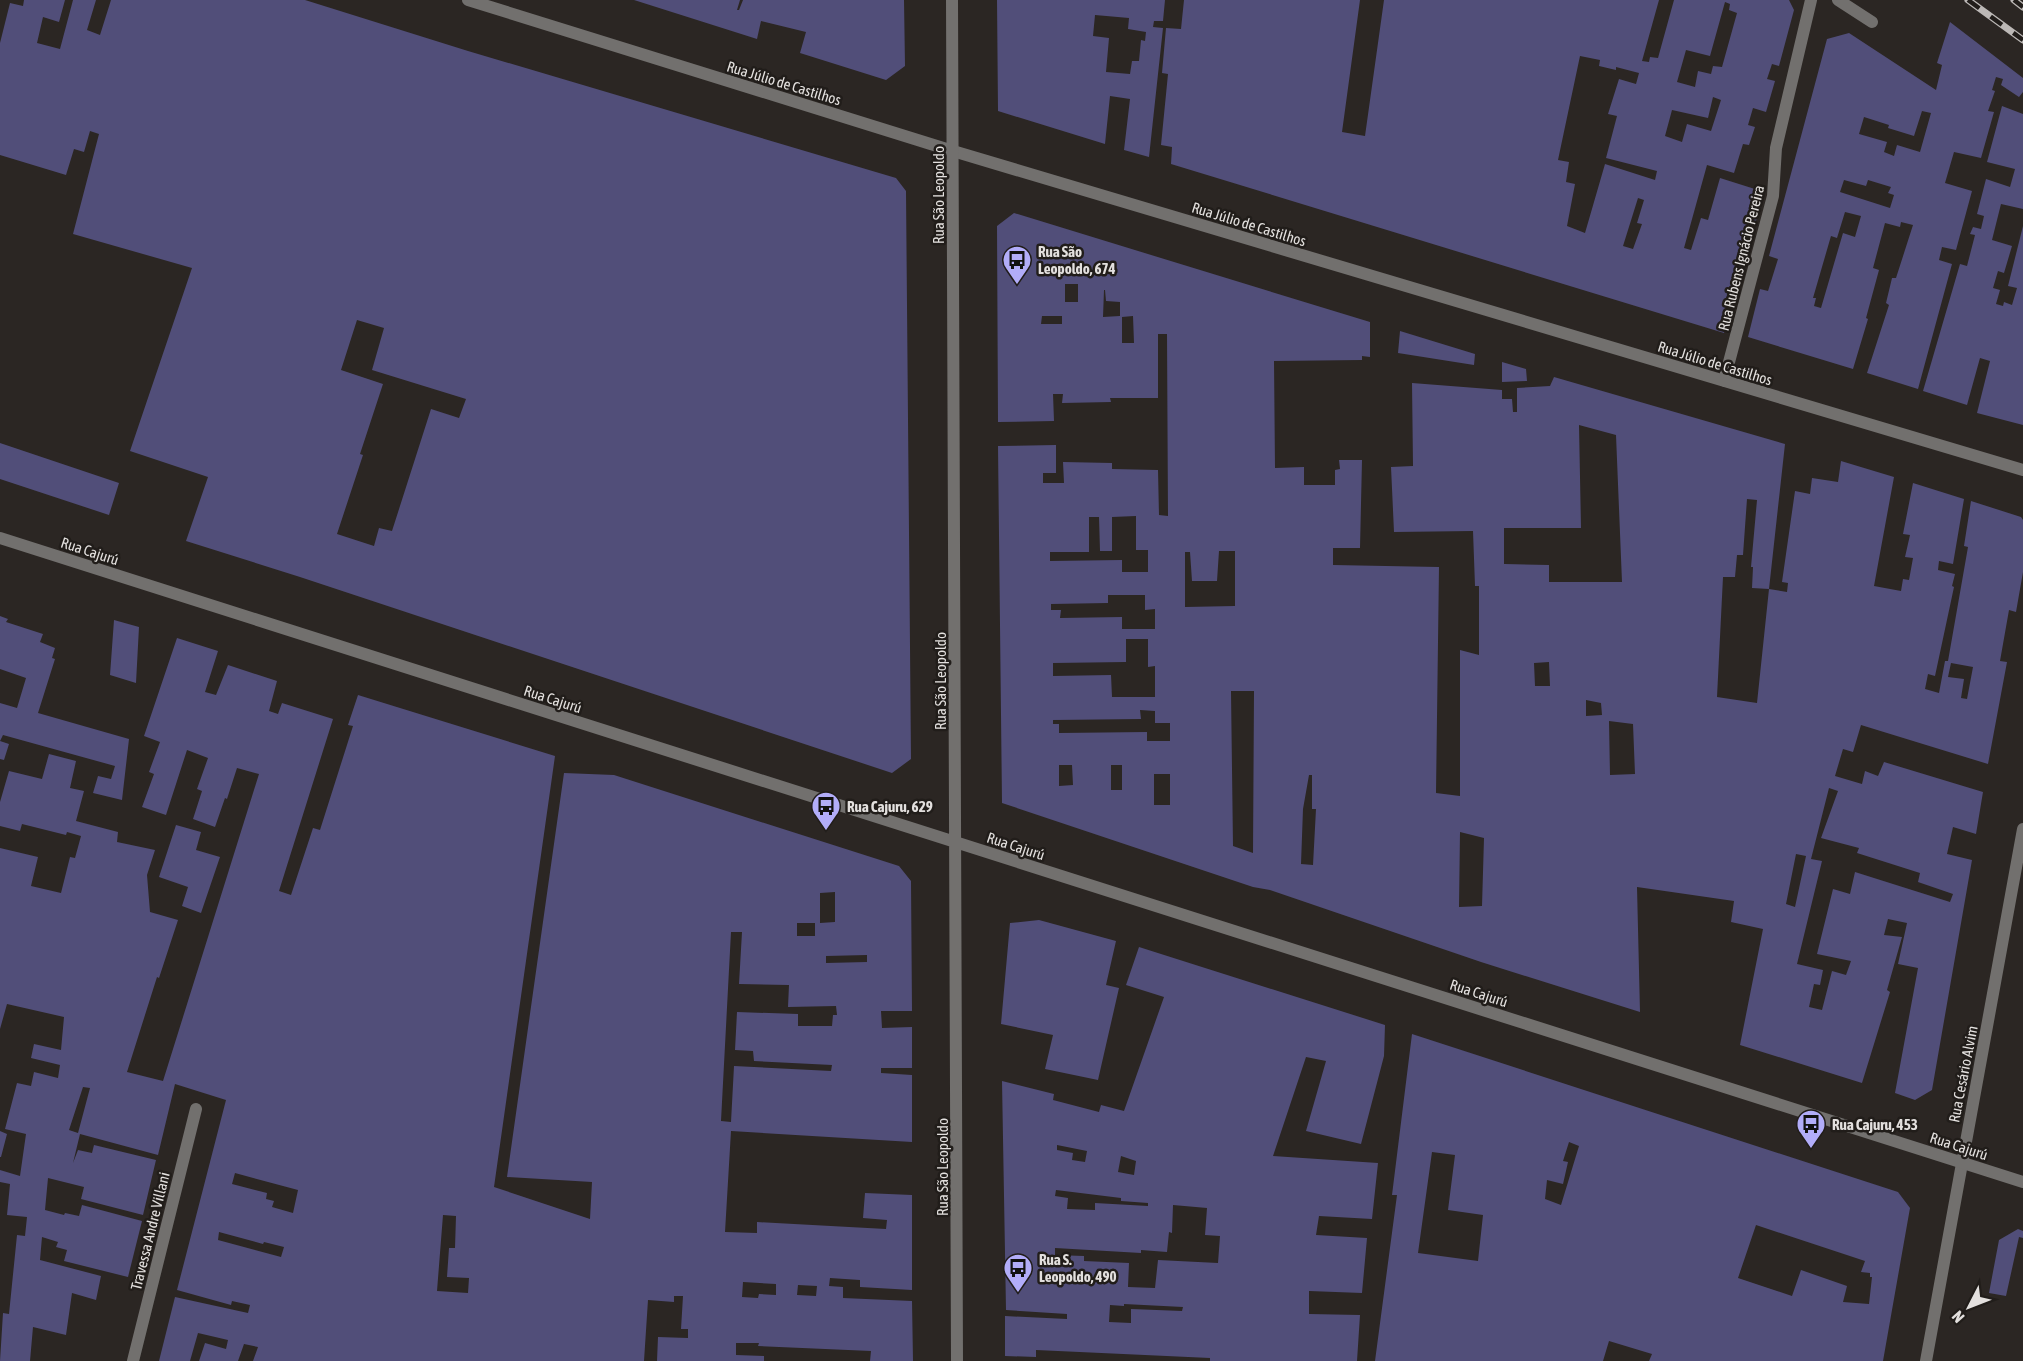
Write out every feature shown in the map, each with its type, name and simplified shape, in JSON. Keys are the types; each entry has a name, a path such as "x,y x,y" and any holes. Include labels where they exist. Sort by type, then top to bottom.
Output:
{"street":[{"name":"Rua Júlio de Castilhos","path":"468,0 953,151 2023,470"},
{"name":"Rua São Leopoldo","path":"952,0 957,1361"},
{"name":"Rua Rubens Ignácio Pereira","path":"1724,381 1773,196 1776,148 1812,0"},
{"path":"1838,0 1872,22"},
{"name":"Rua Cajurú","path":"0,538 2023,1182"},
{"name":"Rua Cesário Alvim","path":"1926,1361 2023,829"},
{"name":"Travessa Andre Villani","path":"133,1361 196,1109"}],"building":[{"path":"24,0 65,0 59,22 43,17 37,43 60,49 73,0 96,0 87,30 100,35 111,0 305,0 468,51 896,178 906,191 911,759 892,773 186,541 208,477 130,451 192,268 73,234 99,134 90,131 84,152 74,149 66,175 0,155 0,43 10,3 23,6","holes":["357,320 384,328 372,370 466,399 459,418 431,409 392,531 379,528 374,546 337,534 383,384 341,370"]},
{"path":"634,0 740,0 737,10 739,10 743,0 904,0 905,66 886,80 800,53 806,32 761,21 757,39"},
{"path":"997,0 1165,0 1163,21 1154,21 1153,27 1163,28 1149,157 1124,150 1130,99 1110,96 1105,144 998,111","holes":["1095,15 1129,18 1128,29 1146,32 1145,41 1141,40 1139,61 1132,61 1130,74 1106,72 1109,38 1093,36"]},
{"path":"1184,0 1360,0 1342,132 1365,136 1384,0 1659,0 1642,61 1649,62 1650,57 1658,58 1674,0 1789,0 1794,10 1779,66 1772,64 1767,79 1775,81 1766,112 1753,108 1748,125 1755,127 1749,145 1743,144 1734,173 1707,165 1684,248 1691,250 1701,218 1708,220 1720,178 1758,190 1763,199 1755,224 1750,223 1739,259 1744,260 1724,333 1171,164 1172,147 1161,145 1168,74 1162,73 1166,28 1181,29","holes":["1725,2 1730,4 1729,10 1737,13 1722,67 1713,66 1711,74 1698,71 1695,87 1677,82 1686,50 1710,56","1580,56 1600,60 1599,66 1616,70 1616,67 1639,73 1636,84 1619,79 1608,114 1617,116 1606,158 1657,171 1655,180 1605,164 1585,233 1567,226 1575,184 1566,182 1569,162 1558,160","1713,97 1721,100 1711,131 1687,124 1682,142 1665,136 1672,110 1708,118","1638,198 1644,200 1637,223 1642,224 1633,249 1623,246"]},
{"path":"1950,22 2023,78 2023,92 2019,97 2001,85 2003,79 1996,77 1992,90 1995,91 1988,111 1994,112 1981,158 1954,152 1945,183 1972,191 1956,250 1942,247 1939,260 1952,264 1918,389 1867,373 1889,305 1886,303 1892,278 1896,278 1913,225 1901,222 1900,227 1885,223 1873,268 1879,270 1866,318 1868,319 1853,369 1748,337 1760,289 1768,291 1778,259 1769,256 1827,39 1849,33 1936,90 1942,65 1937,63","holes":["1922,111 1931,113 1920,152 1897,145 1894,156 1884,152 1887,142 1859,134 1864,117 1914,136","1844,180 1866,186 1868,180 1891,187 1888,193 1894,195 1890,208 1840,192","1845,212 1861,216 1855,237 1843,233 1821,308 1814,306 1816,298 1813,298 1831,236 1837,238"]},
{"path":"2002,106 2023,114 2023,209 2001,204 1992,240 2012,246 2004,273 1998,271 1993,288 2000,290 1996,304 2003,306 2004,302 2012,305 2017,288 2008,286 2023,226 2023,425 1977,413 1990,361 1980,358 1967,405 1923,391 1960,264 1967,266 1975,235 1970,234 1973,227 1981,229 1984,216 1977,214 1986,179 2010,187 2015,169 1987,162"},
{"path":"1014,213 1370,322 1370,357 1362,356 1362,360 1274,361 1275,468 1304,467 1304,485 1335,485 1335,470 1340,469 1339,460 1362,460 1360,548 1333,548 1333,565 1439,567 1436,793 1460,796 1460,650 1479,655 1479,586 1475,586 1473,531 1394,532 1391,467 1413,466 1412,383 1502,390 1502,399 1512,399 1513,412 1517,412 1517,388 1550,386 1554,377 1785,444 1769,589 1787,592 1788,583 1782,582 1795,491 1810,494 1812,478 1838,482 1841,461 1894,477 1874,586 1901,591 1903,579 1909,580 1913,558 1905,557 1910,535 1903,534 1913,483 1964,499 1953,564 1939,561 1938,570 1955,574 1935,676 1928,674 1925,689 1939,693 1945,661 1948,661 1968,547 1964,546 1971,501 2021,517 2023,520 2023,572 2016,612 2009,610 2000,661 2007,662 1988,764 1861,725 1853,752 1843,749 1835,776 1862,784 1865,771 1878,776 1884,762 1983,792 1976,834 1953,827 1947,854 1972,860 1932,1090 1915,1100 1895,1093 1918,968 1898,964 1907,923 1888,919 1884,935 1902,937 1887,990 1890,992 1862,1083 1740,1045 1763,929 1731,922 1734,901 1637,887 1640,1012 1481,962 1270,890 1253,887 1002,803 998,446 1056,445 1056,473 1043,473 1043,483 1064,483 1063,462 1112,463 1112,469 1158,470 1159,515 1168,516 1167,334 1158,334 1158,398 1110,398 1111,402 1062,403 1063,394 1053,394 1054,421 998,422 997,226","holes":["1065,284 1078,284 1078,302 1065,302","1104,290 1106,301 1120,302 1120,316 1103,317","1042,316 1062,316 1062,324 1041,324","1133,316 1134,343 1122,343 1122,317","1579,425 1616,435 1622,582 1549,582 1549,565 1504,564 1504,528 1581,528","1747,499 1757,500 1751,567 1753,567 1752,588 1769,589 1757,703 1717,697 1723,577 1735,577 1737,555 1743,555","1136,516 1136,550 1148,550 1148,572 1122,572 1122,560 1050,561 1050,552 1089,552 1089,517 1099,517 1100,551 1112,551 1112,517","1219,551 1235,551 1235,606 1185,607 1185,552 1190,552 1192,581 1217,581","1108,595 1145,595 1145,610 1155,609 1155,629 1122,629 1122,617 1060,618 1061,610 1051,610 1051,604 1108,603","1126,639 1148,639 1148,667 1155,666 1155,697 1112,697 1111,675 1053,676 1053,663 1126,662","1549,662 1550,686 1535,686 1534,663","1951,663 1973,667 1967,699 1961,698 1964,679 1948,677","1231,691 1254,691 1253,853 1233,846","1586,700 1601,703 1602,715 1586,716","1140,710 1155,711 1155,723 1170,723 1170,741 1147,741 1147,732 1059,733 1059,724 1053,724 1053,720 1141,719","1609,721 1633,724 1635,774 1610,775","1059,765 1072,765 1073,785 1059,786","1111,765 1122,765 1122,790 1111,790","1154,774 1170,774 1170,805 1154,805","1309,775 1312,775 1312,809 1316,809 1313,865 1301,864 1303,809","1829,788 1838,791 1821,838 1859,848 1857,853 1920,873 1918,882 1953,894 1950,902 1855,872 1850,894 1833,889 1817,954 1851,961 1846,975 1832,971 1822,1010 1809,1007 1814,984 1820,985 1823,970 1797,964 1822,861 1811,859","1460,832 1484,838 1482,906 1459,907","1796,854 1806,856 1795,907 1786,904"]},
{"path":"1400,331 1475,354 1474,365 1398,353"},
{"path":"1502,362 1526,369 1527,381 1502,382"},
{"path":"0,443 119,483 109,515 0,479"},
{"path":"0,616 8,619 6,622 43,634 40,642 55,648 52,658 55,659 38,713 129,739 122,800 93,793 98,776 111,779 115,766 3,735 0,741 0,703 17,708 26,678 0,669"},
{"path":"114,620 139,627 136,683 110,675"},
{"path":"177,638 218,651 205,692 216,695 228,665 277,681 269,711 278,714 282,703 333,719 279,891 291,895 313,828 320,830 353,726 348,725 358,695 555,756 494,1187 590,1219 592,1182 507,1177 564,773 614,775 899,866 911,881 912,1011 881,1011 882,1028 912,1027 912,1068 881,1068 881,1073 912,1075 912,1142 731,1131 725,1232 757,1233 757,1222 886,1229 887,1220 863,1218 865,1193 912,1195 912,1290 860,1287 860,1280 830,1278 829,1286 843,1287 843,1298 912,1301 913,1361 870,1361 871,1351 736,1343 736,1355 764,1356 764,1361 657,1361 658,1337 688,1338 688,1329 681,1329 683,1296 674,1296 674,1302 648,1300 644,1361 253,1361 258,1347 244,1344 238,1361 199,1361 205,1343 226,1349 228,1340 198,1333 190,1361 159,1361 175,1297 248,1313 250,1305 232,1301 231,1305 177,1290 226,1100 175,1084 158,1155 80,1134 73,1163 78,1150 92,1153 94,1145 156,1160 143,1215 81,1199 84,1187 48,1178 45,1210 79,1216 82,1205 142,1221 128,1277 64,1261 67,1250 56,1247 58,1242 42,1237 40,1260 101,1276 96,1300 72,1293 66,1335 33,1327 30,1361 0,1361 3,1313 9,1314 17,1235 25,1236 27,1217 7,1215 10,1184 0,1182 0,1170 20,1176 26,1134 5,1129 17,1083 31,1086 34,1072 58,1078 60,1065 31,1058 34,1044 61,1050 64,1017 7,1004 0,1029 0,848 38,857 31,886 61,893 70,857 75,858 81,836 67,832 66,835 22,824 20,831 0,826 0,802 9,771 42,779 49,754 76,761 70,788 84,791 76,821 118,832 117,842 155,850 147,875 150,912 178,920 127,1072 163,1081 259,774 237,768 215,827 193,819 202,791 197,789 208,758 187,750 166,815 142,807 154,774 149,772 160,742 144,736","holes":["835,892 835,922 820,923 820,893","797,923 815,923 815,936 797,936","731,932 742,932 739,984 789,985 788,1007 836,1006 837,1015 833,1015 832,1026 798,1026 798,1014 737,1012 735,1050 753,1051 754,1061 832,1065 831,1071 734,1066 731,1122 721,1121","867,955 867,962 826,963 826,956","83,1087 90,1088 78,1133 69,1130","235,1173 298,1190 293,1213 272,1207 274,1201 266,1199 267,1193 232,1184","443,1215 456,1216 455,1248 449,1248 447,1277 469,1278 468,1293 437,1291","219,1232 284,1247 281,1257 218,1240","743,1282 776,1284 776,1295 759,1294 758,1298 742,1297","798,1285 817,1286 816,1296 797,1295"]},
{"path":"0,741 9,744 4,760 0,759"},
{"path":"176,825 201,832 196,850 220,857 201,913 182,906 188,887 159,877"},
{"path":"1039,920 1116,941 1106,985 1119,988 1098,1080 1045,1069 1053,1035 1001,1024 1010,923"},
{"path":"1139,947 1385,1025 1384,1056 1361,1144 1306,1131 1326,1061 1306,1057 1273,1156 1378,1163 1372,1219 1319,1216 1316,1235 1367,1238 1362,1293 1309,1291 1309,1314 1360,1315 1357,1361 1210,1361 1210,1358 1036,1350 1036,1357 1005,1356 1005,1316 1067,1319 1067,1314 1006,1310 1002,1081 1054,1094 1053,1100 1099,1112 1101,1105 1124,1111 1164,997 1126,985","holes":["1057,1145 1087,1151 1085,1162 1072,1160 1073,1153 1057,1150","1121,1156 1136,1161 1134,1175 1118,1172","1056,1190 1121,1198 1121,1201 1148,1203 1148,1206 1095,1203 1095,1210 1067,1209 1068,1198 1055,1196","1173,1205 1207,1208 1205,1235 1220,1236 1218,1263 1158,1260 1155,1288 1128,1287 1129,1263 1084,1261 1084,1256 1055,1255 1055,1248 1141,1253 1141,1250 1167,1252 1169,1232 1172,1233","1124,1304 1183,1307 1182,1311 1131,1309 1131,1323 1109,1322 1110,1305 1124,1306"]},
{"path":"1412,1034 1898,1192 1910,1208 1883,1361 1649,1361 1652,1354 1609,1341 1603,1361 1375,1361 1397,1195 1392,1195","holes":["1569,1142 1579,1146 1561,1205 1545,1199 1547,1180 1563,1184 1568,1162 1563,1161","1432,1152 1455,1155 1448,1210 1483,1215 1478,1261 1418,1253","1756,1225 1865,1261 1861,1272 1870,1273 1872,1277 1869,1304 1843,1302 1847,1286 1801,1270 1792,1296 1738,1278"]},
{"path":"0,1131 7,1134 1,1157 0,1157"},
{"path":"2018,1229 2023,1231 2023,1238 2019,1237 2006,1296 1989,1293 1999,1240"}],"railway":[{"path":"1968,0 2023,40"},
{"path":"2014,0 2023,7"}],"place":[{"name":"Rua São Leopoldo, 674","path":"1017,286"},
{"name":"Rua Cajuru, 629","path":"826,832"},
{"name":"Rua Cajuru, 453","path":"1811,1150"},
{"name":"Rua S. Leopoldo, 490","path":"1018,1294"}]}
